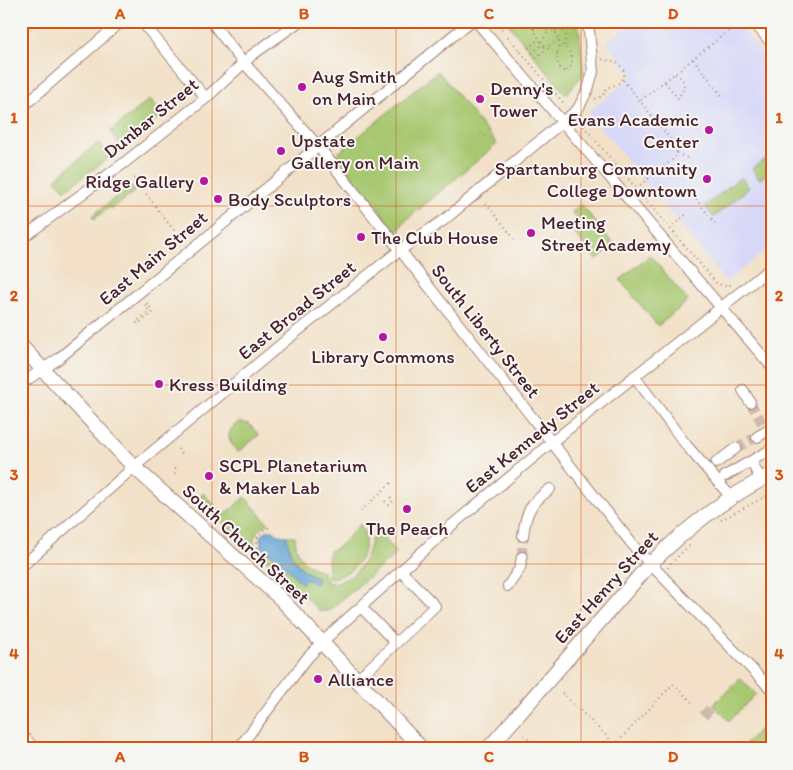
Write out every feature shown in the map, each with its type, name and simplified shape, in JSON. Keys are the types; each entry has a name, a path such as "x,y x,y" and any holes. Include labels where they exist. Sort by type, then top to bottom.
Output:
{"main road":[{"name":"South Church Street","path":"21,346 134,468 273,592 322,641 422,749"},
{"name":"East Henry Street","path":"488,749 650,564 692,524 731,497 766,477"}],"street":[{"path":"21,108 122,21"},
{"path":"141,21 206,98"},
{"name":"South Liberty Street","path":"211,21 244,62 318,146 636,549 772,690"},
{"name":"Dunbar Street","path":"21,239 206,98 244,62 300,21"},
{"name":"East Main Street","path":"21,384 43,370 471,21"},
{"path":"476,21 772,367"},
{"name":"East Broad Street","path":"21,567 134,468 285,341 400,250 444,220 578,109 592,80 593,57 588,21"},
{"path":"753,21 770,49"},
{"name":"East Kennedy Street","path":"238,749 322,641 552,442 719,307 772,267"},
{"path":"634,376 686,446 731,497"},
{"path":"743,390 750,402"},
{"path":"762,423 772,428"},
{"path":"757,437 772,428"},
{"path":"716,463 736,448"},
{"path":"724,476 772,449"},
{"path":"751,460 766,477"},
{"path":"523,536 526,516 534,500 550,489"},
{"path":"508,586 520,568 522,557"},
{"path":"358,679 435,606 401,571"},
{"path":"361,607 396,643"},
{"path":"21,734 35,749"}],"path":[{"path":"495,21 560,99"},
{"path":"541,23 549,31 555,31 559,28 562,21"},
{"path":"640,101 741,21"},
{"path":"525,22 533,29 543,44 558,54"},
{"path":"533,29 543,26"},
{"path":"559,28 566,34 564,46"},
{"path":"536,58 549,31"},
{"path":"555,31 572,60 569,70 565,72 560,70 558,54 560,42"},
{"path":"528,48 560,42"},
{"path":"532,53 543,44"},
{"path":"770,49 765,59 772,69"},
{"path":"601,59 613,61 621,66 624,71 623,80 674,144 677,153 675,158 640,185"},
{"path":"693,59 722,96"},
{"path":"675,74 680,76 684,83 684,88 678,97"},
{"path":"766,78 772,74"},
{"path":"593,98 600,98 606,88 623,80"},
{"path":"665,82 680,101"},
{"path":"581,123 717,284 726,286"},
{"path":"481,133 485,138"},
{"path":"677,153 687,158"},
{"path":"134,178 182,241"},
{"path":"696,199 715,223"},
{"path":"486,203 516,241"},
{"path":"673,225 687,214"},
{"path":"146,304 155,313 138,324 136,322 150,311 146,304"},
{"path":"178,449 182,454"},
{"path":"175,467 175,474"},
{"path":"361,510 391,483"},
{"path":"720,521 772,493"},
{"path":"385,500 388,505 393,501 390,497 392,494"},
{"path":"261,552 257,545 258,534 263,529 272,527"},
{"path":"667,570 670,564 699,538"},
{"path":"611,749 673,684 694,704"},
{"path":"562,693 620,749"},
{"path":"524,735 538,749"},
{"path":"339,743 348,749"}],"shaded area":[{"name":"Spartanburg Community College Downtown","path":"633,21 737,21 772,66 772,246 726,282 588,112 633,76 606,42"}],"green space":[{"path":"506,21 578,21 584,73 566,95"},
{"path":"438,71 497,144 405,221 397,233 336,155"},
{"path":"150,99 162,114 122,147 110,132"},
{"path":"99,142 111,156 65,190 55,179"},
{"path":"772,154 772,170 760,179 752,169"},
{"path":"741,177 749,188 714,217 705,206"},
{"path":"131,185 135,191 112,209 110,207 94,219 92,216"},
{"path":"581,204 614,245 596,260 574,233 578,230 575,227 580,222 572,212"},
{"path":"650,255 688,301 658,326 620,280"},
{"path":"239,422 249,424 259,435 238,452 230,440 229,433"},
{"path":"203,493 224,516 245,497 269,524 261,528 254,538 256,553 207,508 200,496"},
{"path":"360,524 364,533 365,543 359,560 353,568 345,573 337,577 327,578 329,551 342,544"},
{"path":"381,535 397,553 328,611 320,611 262,557 267,552 274,555 303,577 316,584 318,577 300,566 292,556 287,536 295,536 295,543 302,559 311,567 323,571 323,579 327,580 327,583 336,582 345,580 358,570 366,556 371,539"},
{"path":"740,678 756,694 729,721 713,705"},
{"path":"772,717 772,745 768,749 740,749"}],"water":[{"path":"274,530 279,535 287,536 292,556 300,567 318,578 316,584 305,579 302,584 278,559 262,548 260,537 266,531"}],"tunnel":[{"path":"750,402 762,423"},
{"path":"736,448 757,437"},
{"path":"522,557 523,536"},
{"path":"703,709 711,716"}],"place":[{"name":"Aug Smith on Main","path":"302,87"},
{"name":"Denny's Tower","path":"480,99"},
{"name":"Evans Academic Center","path":"709,130"},
{"name":"Upstate Gallery on Main","path":"281,151"},
{"name":"Spartanburg Community College Downtown","path":"707,179"},
{"name":"Ridge Gallery","path":"204,181"},
{"name":"Body Sculptors","path":"218,199"},
{"name":"Meeting Street Academy","path":"531,233"},
{"name":"The Club House","path":"361,237"},
{"name":"Library Commons","path":"383,337"},
{"name":"Kress Building","path":"159,384"},
{"name":"SCPL Planetarium & Maker Lab","path":"209,476"},
{"name":"The Peach","path":"407,509"},
{"name":"Alliance","path":"318,679"}]}
